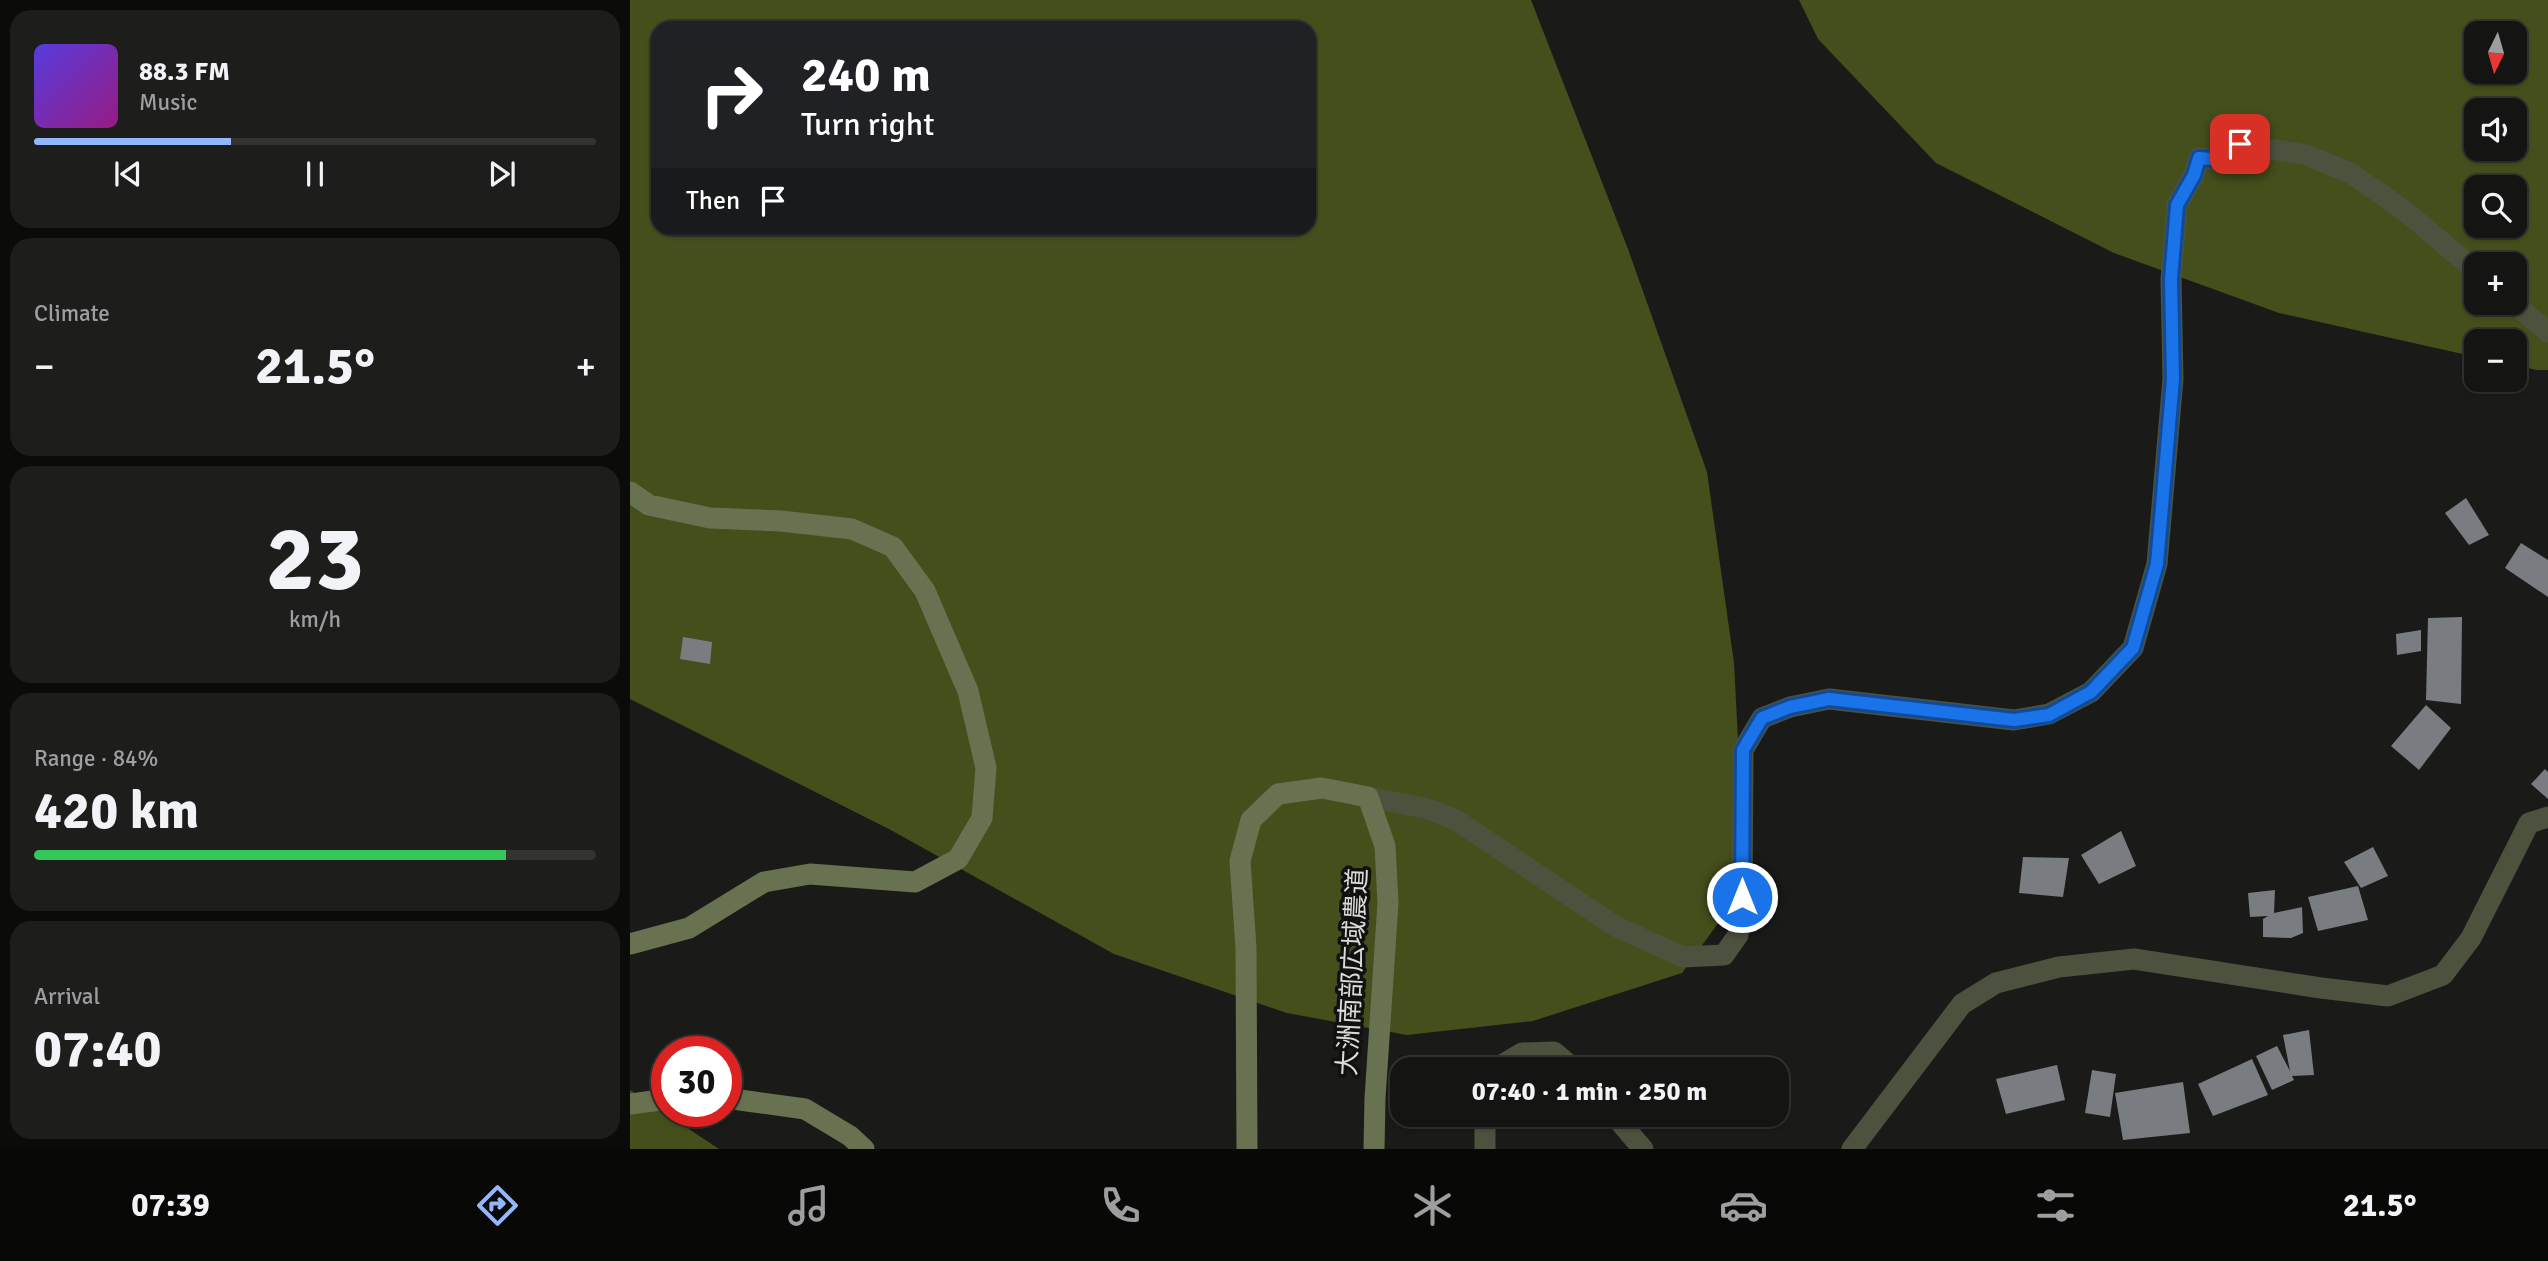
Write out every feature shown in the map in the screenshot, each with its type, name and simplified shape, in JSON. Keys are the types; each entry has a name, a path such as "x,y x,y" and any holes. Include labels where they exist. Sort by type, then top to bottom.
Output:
{"street":[{"path":"1247,1149 1247,948 1240,861 1251,820 1278,794 1322,788 1429,808 1456,820 1615,926 1683,957 1724,955 1738,935 1742,897 1743,750 1762,718 1790,707 1829,699 2014,720 2049,715 2091,692 2133,648 2157,564 2173,379 2171,279 2177,205 2194,175 2199,158 2213,159 2240,144 2307,155 2352,174 2405,211 2464,261"},
{"path":"2527,314 2548,332"},
{"path":"630,492 649,505 710,517 852,529 893,547 925,591 968,691 986,768 982,818 958,859 915,882 810,874 764,882 689,928 630,944"},
{"name":"大洲南部広域農道","path":"1368,797 1385,846 1388,902 1374,1149"},
{"path":"1852,1149 1962,1004 1996,983 2059,967 2134,959 2388,996 2443,975 2471,938 2529,824 2548,817"},
{"path":"1517,1057 1522,1054 1553,1052 1559,1057"},
{"path":"742,1100 805,1109 850,1136 864,1149"},
{"path":"630,1104 651,1101"},
{"path":"1485,1127 1485,1149"},
{"path":"1624,1127 1643,1149"}],"green space":[{"path":"630,0 1531,0 1628,249 1707,472 1734,663 1742,817 1729,908 1682,973 1533,1021 1407,1035 1287,1013 1114,954 889,829 630,699"},
{"path":"1799,0 2548,0 2548,370 2527,368 2527,329 2464,329 2464,354 2279,313 2114,253 1936,163 1818,39"},
{"path":"630,1090 651,1104 651,1127 686,1127 719,1149 630,1149"}],"building":[{"path":"2466,498 2489,535 2469,545 2445,513"},
{"path":"2521,543 2548,560 2548,597 2505,568"},
{"path":"2462,617 2461,704 2426,700 2428,618"},
{"path":"2421,630 2421,651 2397,655 2396,634"},
{"path":"683,637 712,642 710,664 680,659"},
{"path":"2426,705 2451,728 2419,770 2391,746"},
{"path":"2545,769 2548,772 2548,799 2531,784"},
{"path":"2121,831 2136,866 2099,884 2081,855"},
{"path":"2373,847 2388,876 2361,888 2344,862"},
{"path":"2023,857 2069,858 2063,897 2019,893"},
{"path":"2358,886 2368,920 2318,931 2308,897"},
{"path":"2275,890 2274,913 2302,907 2303,933 2291,938 2263,937 2263,919 2268,916 2250,917 2248,893"},
{"path":"2309,1030 2314,1075 2292,1076 2294,1080 2272,1090 2256,1056 2277,1046 2290,1071 2283,1035"},
{"path":"2252,1059 2268,1095 2213,1116 2198,1084"},
{"path":"2057,1065 2065,1100 2006,1114 1996,1079"},
{"path":"2092,1070 2116,1074 2110,1117 2085,1113"},
{"path":"2183,1082 2190,1133 2123,1140 2115,1093"}],"route":[{"path":"1742,897 1743,750 1762,718 1790,707 1829,699 2014,720 2049,715 2091,692 2133,648 2157,564 2173,379 2171,279 2177,205 2194,175 2199,158 2213,159 2240,144"}]}
